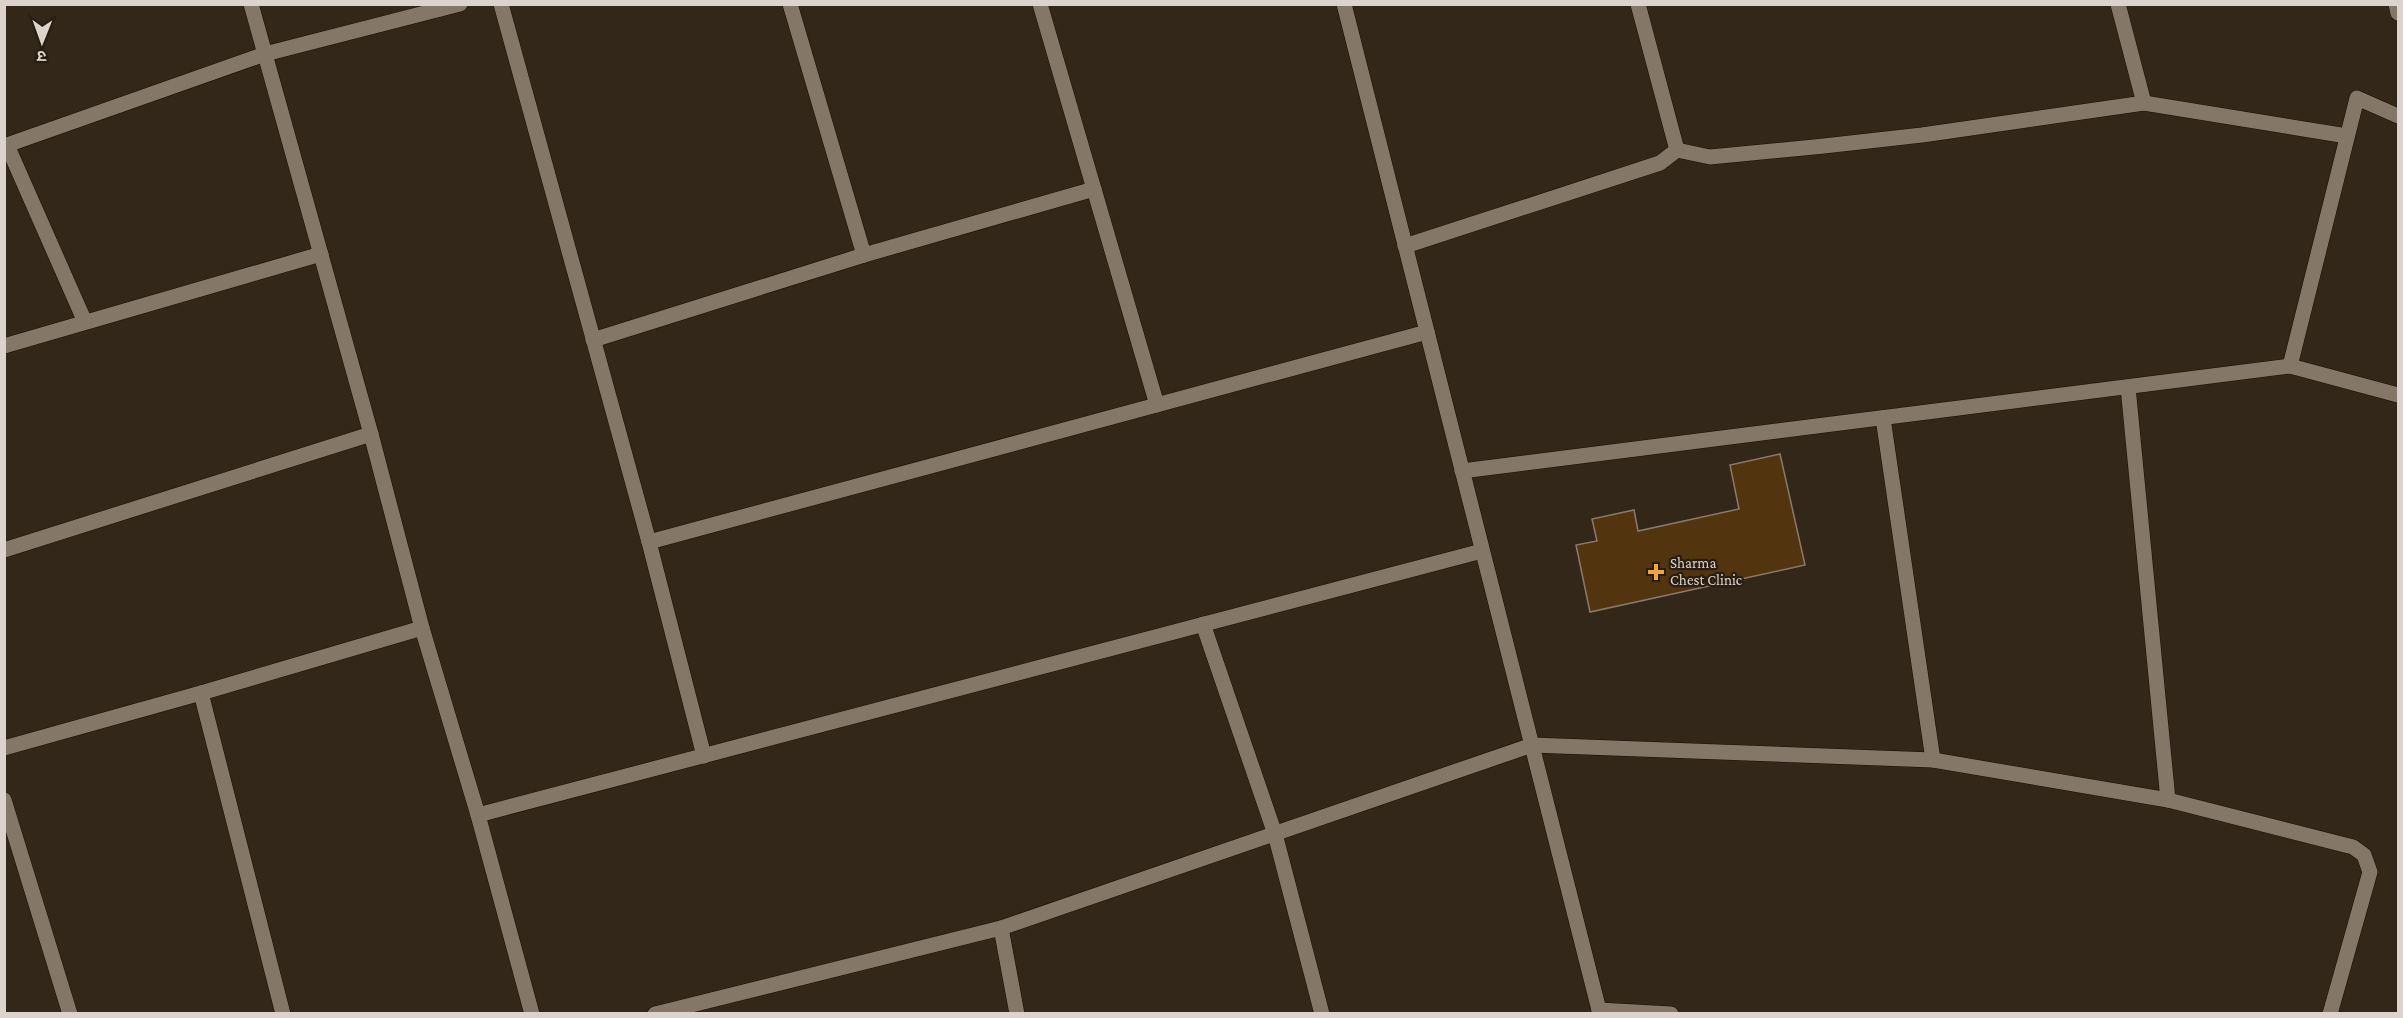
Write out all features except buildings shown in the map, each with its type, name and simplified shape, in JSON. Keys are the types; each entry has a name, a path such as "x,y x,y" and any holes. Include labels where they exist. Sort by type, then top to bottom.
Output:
{"street":[{"path":"251,4 371,434 422,628 478,815 532,1014"},
{"path":"85,322 6,145 265,54 460,4"},
{"path":"501,4 649,542 704,756"},
{"path":"790,4 864,255"},
{"path":"1040,4 1157,405"},
{"path":"1344,4 1599,1012 1671,1014"},
{"path":"1638,4 1677,150"},
{"path":"2118,4 2144,103"},
{"path":"2396,4 2398,13"},
{"path":"2290,366 2357,98 2398,116"},
{"path":"1677,150 1710,158 1922,135 2144,103 2348,136"},
{"path":"1405,246 1660,163 1677,150"},
{"path":"594,340 864,255 1094,189"},
{"path":"4,346 321,254"},
{"path":"649,542 1427,332"},
{"path":"1462,471 2290,366 2398,395"},
{"path":"2128,387 2168,801"},
{"path":"1883,418 1933,760"},
{"path":"4,550 371,434"},
{"path":"478,815 1482,551"},
{"path":"1203,624 1275,834 1322,1014"},
{"path":"4,748 422,628"},
{"path":"201,693 283,1014"},
{"path":"655,1014 1001,928 1532,746 1933,760 2168,801 2353,847 2364,855 2370,873 2330,1014"},
{"path":"4,800 70,1014"},
{"path":"1001,928 1017,1014"}],"place":[{"name":"Sharma Chest Clinic","path":"1656,572"}]}
